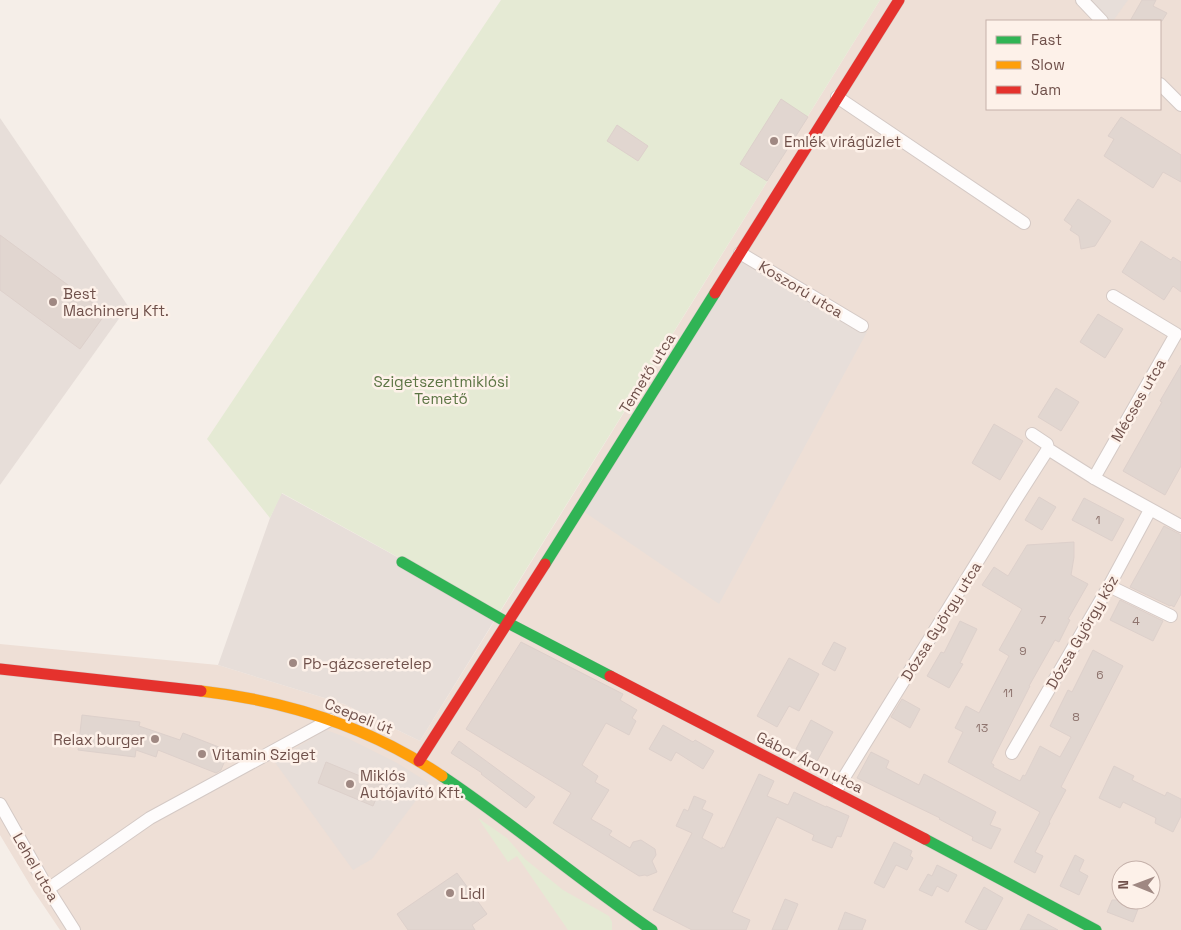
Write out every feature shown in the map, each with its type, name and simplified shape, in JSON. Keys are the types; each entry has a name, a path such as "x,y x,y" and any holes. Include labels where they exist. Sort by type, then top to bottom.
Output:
{"street":[{"name":"Temető utca","path":"419,761 508,623 899,0"},
{"path":"1082,0 1101,20"},
{"path":"1161,85 1181,104"},
{"path":"837,97 1024,223"},
{"name":"Koszorú utca","path":"740,253 862,326"},
{"name":"Mécses utca","path":"1094,478 1176,334 1114,296"},
{"path":"1032,434 1047,444 1048,450 1181,526"},
{"name":"Dózsa György utca","path":"835,792 1048,450"},
{"name":"Dózsa György köz","path":"1012,753 1109,586 1150,510"},
{"name":"Gábor Áron utca","path":"402,562 508,623 835,792 1096,930"},
{"path":"1109,586 1171,616"},
{"name":"Csepeli út","path":"0,669 238,696 292,708 330,720 380,740 461,787 580,879 632,925 652,930"},
{"path":"48,889 150,818 330,720"},
{"name":"Lehel utca","path":"0,804 48,889 74,930"}],"shaded area":[{"path":"880,0 1181,0 1181,930 60,930 0,835 0,644 218,665 344,704 420,741"},
{"path":"1081,0 1128,0 1114,20 1100,20"},
{"path":"0,118 128,306 0,485"},
{"path":"738,256 867,332 719,604 580,509"},
{"path":"281,493 499,613 420,741 344,704 218,665 270,518"},
{"path":"326,730 345,737 397,763 429,783 372,859 353,870 274,761"}],"green space":[{"name":"Szigetszentmiklósi Temető","path":"501,0 880,0 499,613 282,493 270,518 207,439"},
{"path":"478,818 507,838 525,859 563,890 609,916 612,922 612,930 568,930 517,856 508,862"}],"building":[{"path":"1142,0 1156,0 1153,6 1167,13 1162,21 1131,20"},
{"name":"Emlék virágüzlet","path":"781,99 808,117 767,181 740,164"},
{"path":"1121,117 1181,155 1181,182 1163,172 1153,188 1104,156 1114,139 1108,136"},
{"path":"617,125 648,146 638,161 607,141"},
{"path":"1078,199 1111,221 1095,246 1081,249 1079,236 1070,230 1072,226 1064,220"},
{"name":"Best Machinery Kft.","path":"0,235 106,313 80,349 0,290"},
{"path":"1141,241 1171,260 1173,257 1181,262 1181,292 1173,286 1164,300 1122,272"},
{"path":"1098,314 1123,329 1105,358 1080,342"},
{"path":"1181,365 1181,466 1165,495 1123,471"},
{"path":"1056,388 1079,402 1061,431 1038,417"},
{"path":"994,424 1023,441 1000,480 972,463"},
{"path":"1039,497 1056,507 1042,530 1025,520"},
{"path":"1084,498 1124,519 1112,541 1072,520"},
{"path":"1164,526 1181,535 1181,594 1174,607 1130,587"},
{"path":"1074,542 1071,575 1088,584 1068,619 1070,620 1059,642 1055,640 1029,686 991,763 994,765 993,767 1020,781 1023,775 1025,776 1040,746 1060,757 1071,737 1050,726 1068,690 1072,692 1093,650 1123,666 1061,787 1066,790 1035,852 1043,856 1035,873 1014,862 1040,812 948,762 963,732 955,728 966,706 979,713 1009,656 999,650 1022,609 982,585 994,567 1008,576 1027,545"},
{"path":"1120,600 1163,621 1153,641 1110,620"},
{"path":"960,621 977,629 960,663 963,664 949,688 927,676 941,652 944,653"},
{"path":"521,642 623,694 620,700 637,710 632,718 636,721 629,735 606,723 582,765 598,776 595,782 609,790 591,819 612,831 609,835 630,848 633,842 641,840 655,849 656,855 652,861 657,872 647,876 639,876 553,823 571,793 466,729"},
{"path":"834,642 846,648 835,671 822,664"},
{"path":"789,658 819,674 799,711 789,706 777,727 757,716"},
{"path":"902,699 920,709 910,728 891,717"},
{"path":"82,715 140,722 139,726 180,740 183,733 229,751 221,770 216,773 158,750 156,757 136,750 135,757 78,750"},
{"path":"811,720 833,732 817,761 796,749"},
{"path":"663,725 693,742 695,740 714,751 703,769 676,752 671,761 649,749"},
{"path":"459,741 535,797 526,808 482,773 451,753"},
{"path":"871,752 889,761 886,768 919,785 924,774 996,812 990,825 1001,829 991,849 972,840 973,837 940,818 857,778"},
{"name":"Miklós Autójavító Kft.","path":"326,762 382,785 373,806 318,783"},
{"path":"1114,766 1134,776 1132,780 1165,796 1167,792 1181,799 1181,816 1173,832 1155,823 1156,818 1123,802 1120,808 1099,798"},
{"path":"759,774 774,781 767,796 788,805 794,792 849,816 841,837 837,836 832,848 812,840 814,835 777,817 732,912 750,920 746,930 692,930 653,910 692,833 676,826 684,809 688,811 694,796 706,801 702,809 713,814 702,838 722,849"},
{"path":"894,842 912,851 910,856 913,858 907,870 896,865 884,888 874,883"},
{"path":"1075,855 1084,860 1079,871 1088,876 1079,895 1060,886"},
{"path":"937,865 957,875 948,892 937,886 932,896 919,890 928,874 932,876"},
{"name":"Lidl","path":"457,873 487,914 472,925 475,930 408,930 397,914"},
{"path":"984,887 1003,898 986,930 980,930 965,922"},
{"path":"785,899 798,904 787,930 772,930"},
{"path":"1111,902 1111,910 1138,910 1133,922 1107,912"},
{"path":"845,912 866,920 862,930 838,930"},
{"path":"1028,914 1058,930 1020,930"}],"traffic: fast":[{"path":"545,564 715,293"},
{"path":"402,562 508,623 610,676"},
{"path":"442,776 495,813 652,930"},
{"path":"925,839 1096,930"}],"traffic: slow":[{"path":"201,691 265,702 327,719 386,743 442,776"}],"traffic: jam":[{"path":"715,293 899,0"},
{"path":"419,761 545,564"},
{"path":"0,669 201,691"},
{"path":"610,676 925,839"}],"place":[{"name":"Emlék virágüzlet","path":"774,141"},
{"name":"Best Machinery Kft.","path":"53,302"},
{"name":"Pb-gázcseretelep","path":"293,663"},
{"name":"Relax burger","path":"155,739"},
{"name":"Vitamin Sziget","path":"202,754"},
{"name":"Miklós Autójavító Kft.","path":"350,784"},
{"name":"Lidl","path":"450,893"}]}
